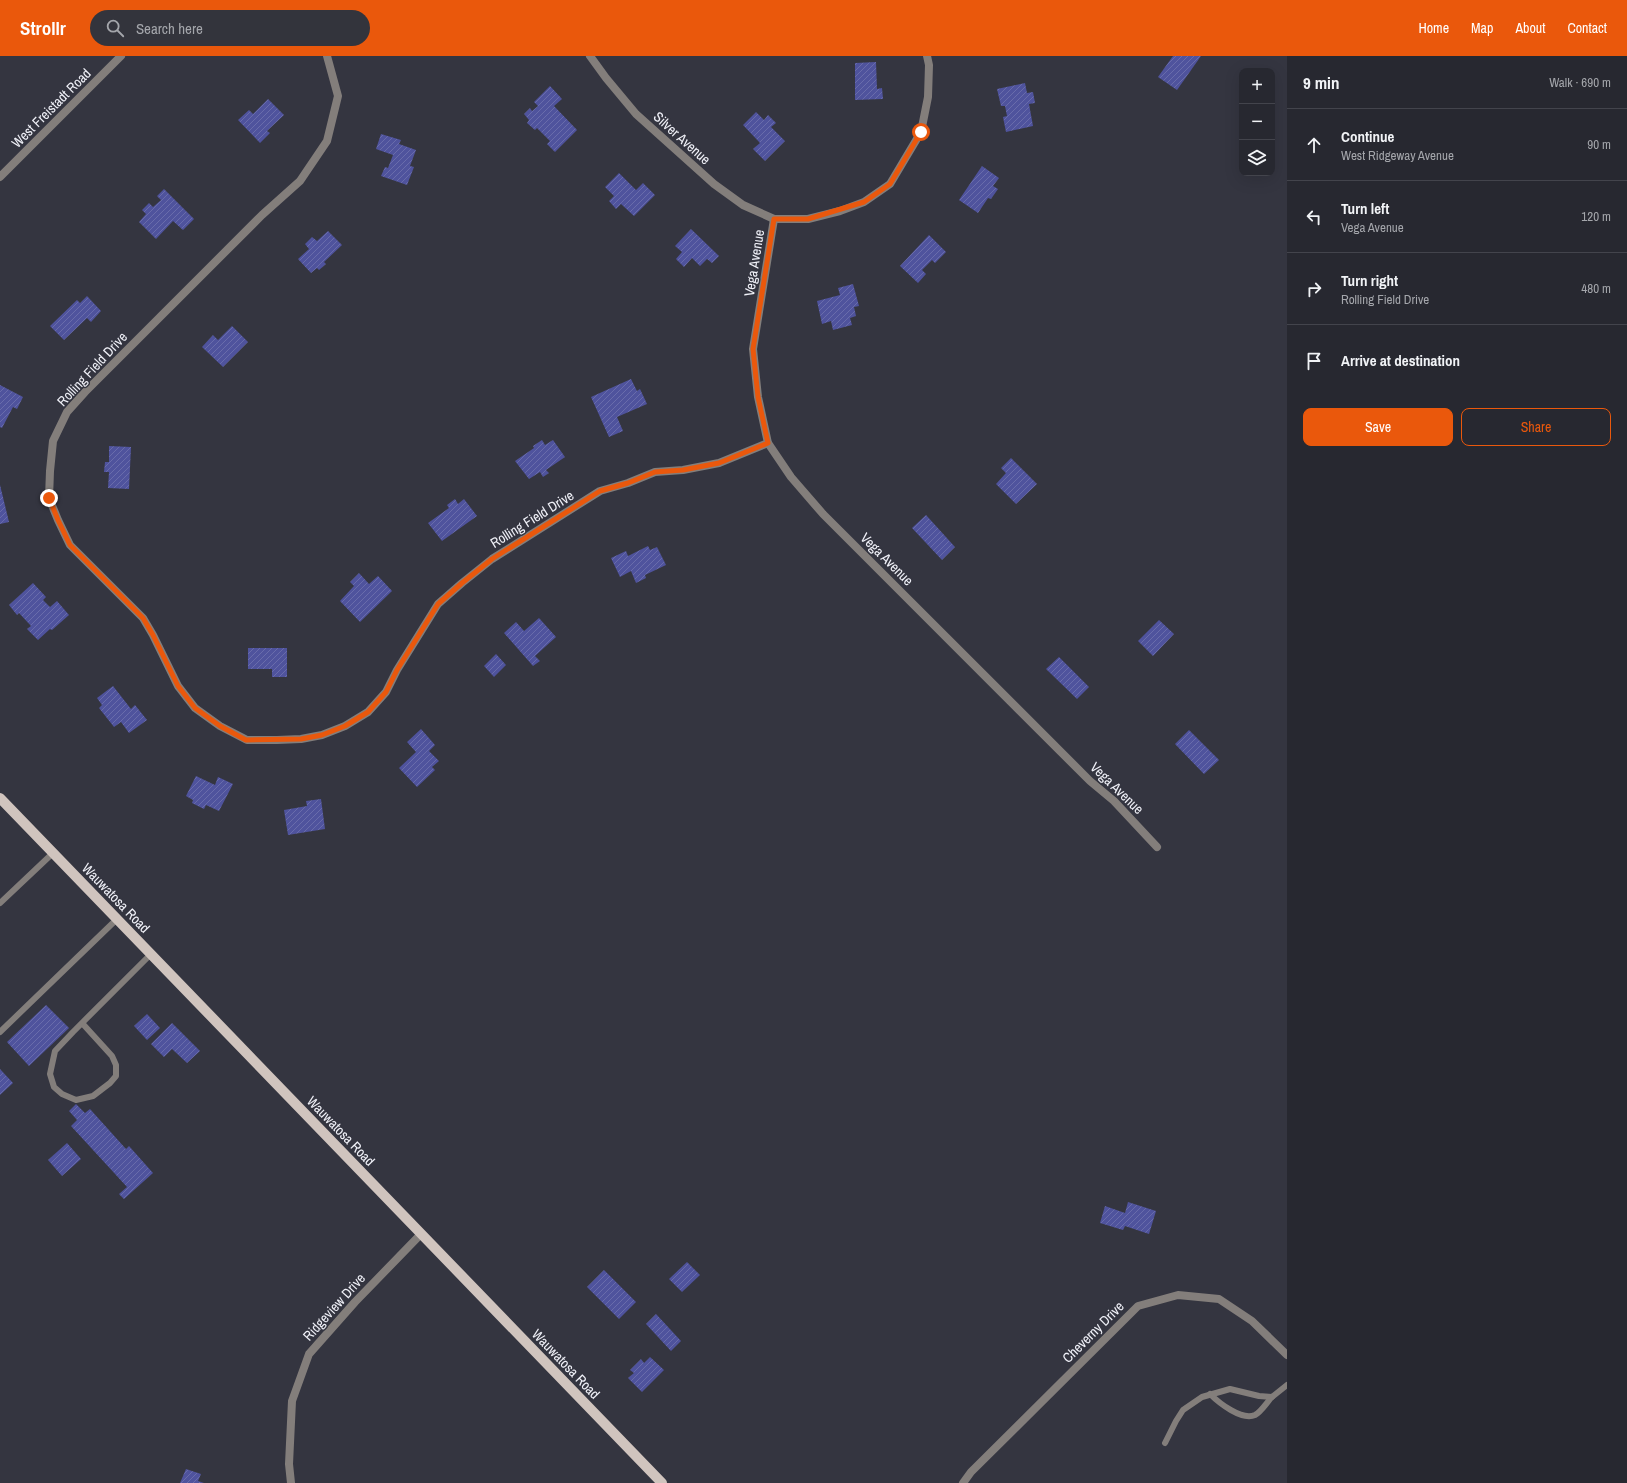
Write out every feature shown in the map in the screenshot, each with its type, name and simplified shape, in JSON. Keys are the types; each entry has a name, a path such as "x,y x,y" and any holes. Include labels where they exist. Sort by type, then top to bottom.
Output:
{"main road":[{"name":"Wauwatosa Road","path":"0,798 662,1483"}],"street":[{"name":"West Freistadt Road","path":"0,177 121,56"},
{"name":"Rolling Field Drive","path":"327,56 338,96 327,141 300,181 262,215 85,392 67,412 53,441 49,498 70,545 143,618 160,648 178,686 195,708 220,726 246,740 301,739 322,735 345,726 368,712 386,692 397,670 438,604 492,559 600,491 628,483 655,472 683,470 719,463 768,443"},
{"name":"Silver Avenue","path":"590,56 636,114 714,184 743,205 774,219"},
{"path":"774,219 808,219 840,210 864,202 890,184 921,132 928,97 929,65 927,56"},
{"name":"Vega Avenue","path":"774,219 753,349 758,397 768,443 791,477 823,514 1158,847"},
{"name":"Ridgeview Drive","path":"291,1483 290,1464 292,1401 309,1354 355,1302 421,1234"},
{"name":"Cheverny Drive","path":"964,1483 971,1472 1138,1306 1178,1295 1219,1299 1252,1321 1287,1355"}],"lane":[{"path":"0,903 53,853"},
{"path":"0,1032 117,919"},
{"path":"82,1023 112,1056 116,1065 116,1076 110,1083 93,1096 76,1100 62,1094 54,1087 50,1074 55,1051 82,1023 151,954"},
{"path":"1210,1394 1225,1407 1247,1416 1257,1414 1272,1397 1287,1385"},
{"path":"1164,1443 1183,1410 1192,1403 1210,1394 1230,1389 1259,1396 1272,1397"}],"building":[{"path":"1173,56 1201,56 1177,90 1158,77"},
{"path":"876,62 877,89 882,88 883,99 855,100 855,63"},
{"path":"1025,83 1027,93 1033,92 1035,103 1029,104 1033,126 1006,132 1003,117 1007,116 1005,106 1001,106 997,89"},
{"path":"550,86 562,99 554,106 577,130 555,152 547,144 550,141 537,128 535,130 527,123 529,120 524,114 530,108 532,111 538,106 534,102"},
{"path":"268,99 284,115 267,131 270,133 260,143 238,120 249,110 253,114"},
{"path":"756,112 764,120 768,115 776,123 771,127 785,141 765,161 753,149 760,143 743,125"},
{"path":"381,134 401,140 399,144 416,150 410,166 414,167 407,185 381,176 385,167 388,168 393,155 376,149"},
{"path":"982,166 999,178 993,186 998,189 991,199 988,198 978,213 959,200"},
{"path":"619,173 636,190 643,183 655,195 634,216 621,204 616,209 609,201 614,196 605,187"},
{"path":"164,189 194,219 183,230 173,221 156,239 139,222 146,214 142,210 149,203 153,207 161,200 157,196"},
{"path":"691,229 719,256 712,263 707,259 700,266 692,258 684,267 676,259 682,252 675,246"},
{"path":"328,231 342,245 324,262 326,264 319,270 317,268 311,273 298,259 309,249 305,244 312,237 317,241"},
{"path":"929,235 946,252 935,263 932,260 922,270 926,274 918,283 900,266"},
{"path":"853,284 859,306 854,307 856,316 850,318 852,325 833,330 831,321 822,324 817,301 840,295 838,288"},
{"path":"87,296 101,311 91,322 87,318 64,340 50,326 77,300 80,303"},
{"path":"232,326 248,342 223,367 202,347 213,335 218,340"},
{"path":"631,379 637,391 640,389 647,404 617,417 623,431 609,437 591,397"},
{"path":"0,385 23,397 17,409 13,407 2,428 0,427"},
{"path":"542,440 545,445 553,440 565,457 546,470 549,473 543,477 540,472 529,479 515,461 534,448 533,446"},
{"path":"109,446 131,447 129,489 108,488 109,472 104,472 105,462 109,462"},
{"path":"1011,458 1037,484 1016,504 996,484 1006,473 1001,468"},
{"path":"0,485 9,522 0,524"},
{"path":"455,499 458,504 464,499 477,516 442,541 428,523 449,508 447,505"},
{"path":"926,515 955,547 942,560 912,528"},
{"path":"648,546 650,550 657,547 666,565 645,575 646,578 636,583 631,571 620,577 611,558 626,551 628,556"},
{"path":"359,573 369,584 378,576 392,591 360,622 340,601 354,586 350,582"},
{"path":"33,583 46,597 43,600 50,607 57,601 69,615 38,640 27,629 31,626 19,613 17,615 9,605"},
{"path":"539,618 556,637 535,656 540,661 533,666 504,633 516,622 524,631"},
{"path":"1159,620 1174,634 1153,656 1138,641"},
{"path":"248,648 287,648 287,677 272,677 272,669 248,669"},
{"path":"496,654 506,665 494,677 484,666"},
{"path":"1059,657 1089,687 1077,699 1046,669"},
{"path":"113,686 131,709 135,705 147,720 129,733 121,722 114,727 99,708 102,705 97,698"},
{"path":"421,729 435,745 429,751 439,761 432,767 435,770 417,787 399,768 416,752 407,742"},
{"path":"1189,730 1219,760 1204,774 1175,744"},
{"path":"196,776 215,785 218,777 233,784 219,811 206,805 204,809 192,803 193,800 186,796"},
{"path":"321,799 325,829 288,835 284,810 307,806 306,801"},
{"path":"46,1005 69,1028 29,1066 7,1042"},
{"path":"147,1014 160,1028 147,1040 134,1026"},
{"path":"172,1023 200,1051 187,1063 172,1049 164,1057 151,1044"},
{"path":"0,1069 13,1083 0,1095"},
{"path":"76,1104 85,1113 90,1109 126,1149 129,1146 153,1173 124,1199 119,1194 127,1187 71,1126 77,1120 69,1111"},
{"path":"67,1143 81,1159 62,1176 48,1160"},
{"path":"1128,1202 1156,1211 1149,1234 1125,1226 1123,1230 1100,1223 1105,1206 1125,1213"},
{"path":"687,1262 700,1275 682,1292 669,1279"},
{"path":"604,1270 636,1302 619,1319 587,1287"},
{"path":"656,1314 681,1341 671,1351 646,1324"},
{"path":"650,1357 664,1370 642,1392 628,1378 634,1373 630,1370 641,1359 644,1363"},
{"path":"186,1469 201,1474 198,1481 204,1483 180,1483"}],"route":[{"path":"49,498 70,545 143,618 166,660 178,686 195,708 220,726 246,740 301,739 322,735 345,726 368,712 386,692 418,634 438,604 492,559 600,491 628,483 655,472 683,470 719,463 768,443 758,397 753,349 774,219 808,219 864,202 890,184 921,132"}]}
